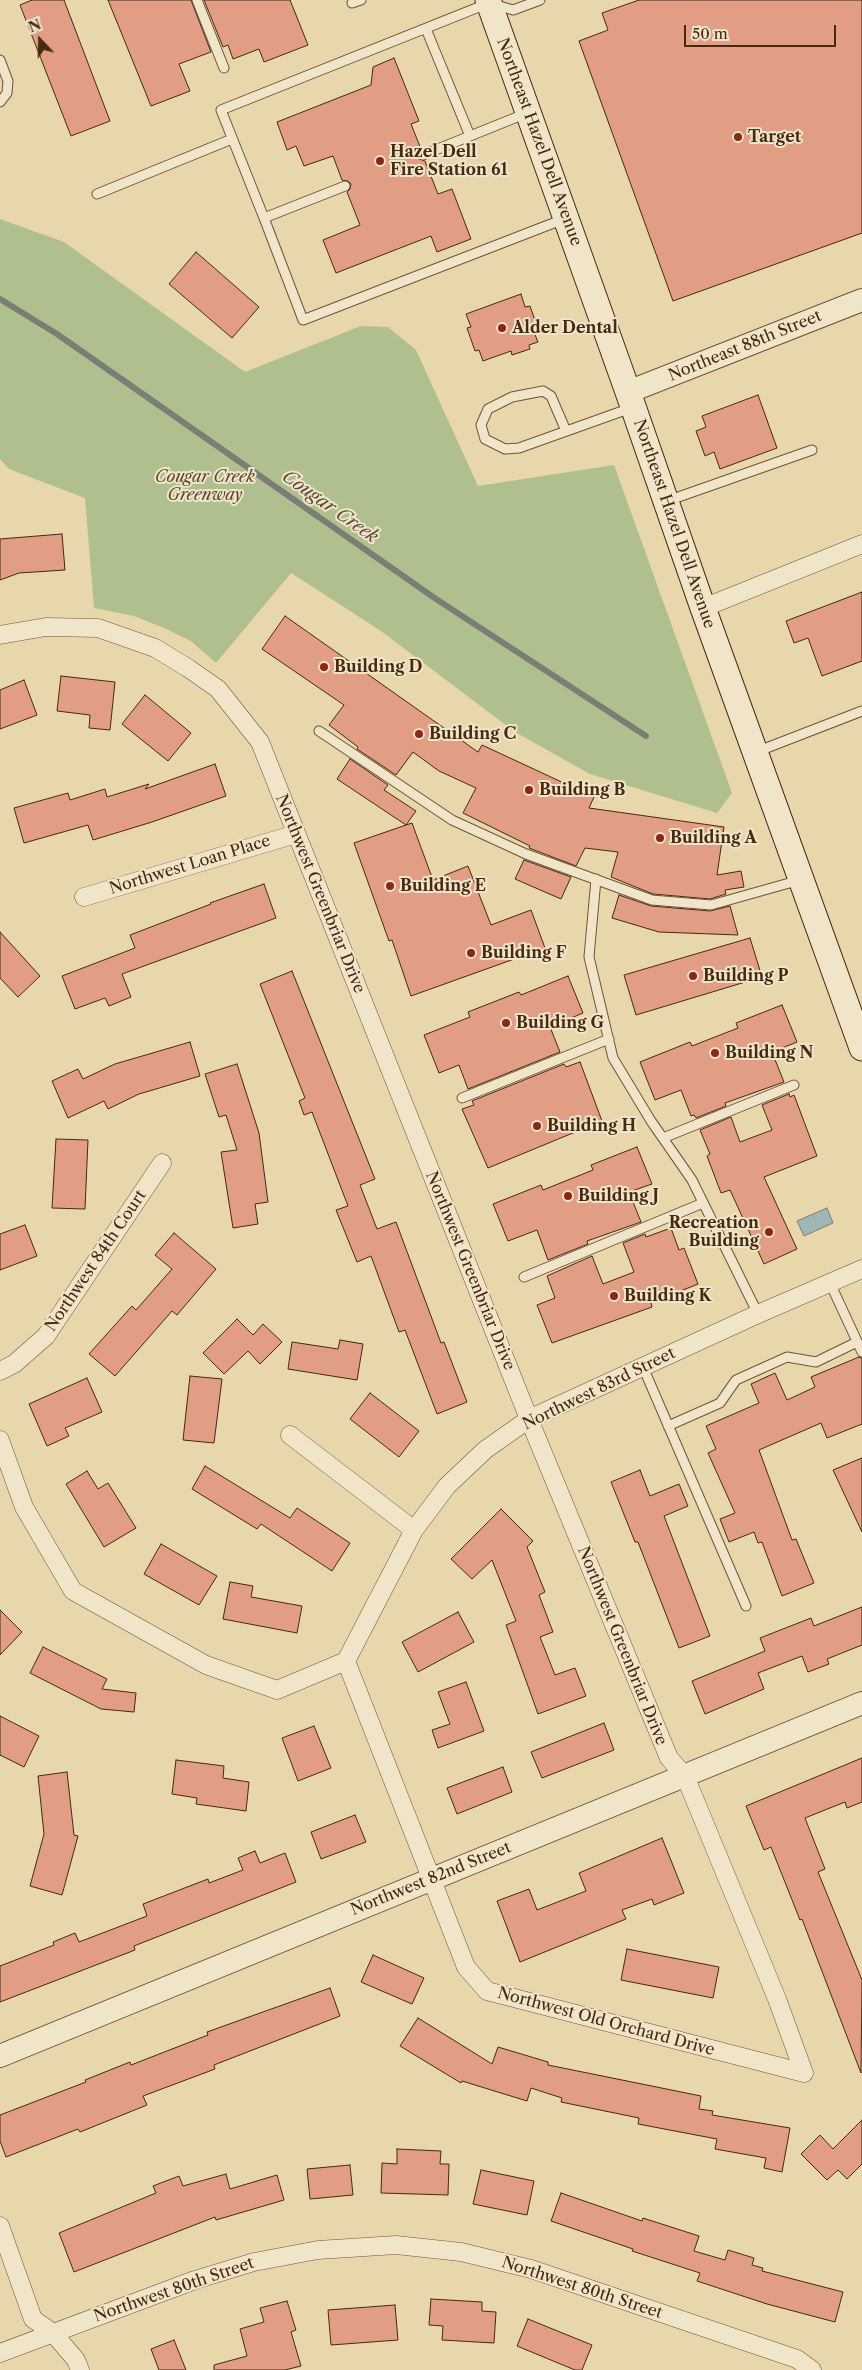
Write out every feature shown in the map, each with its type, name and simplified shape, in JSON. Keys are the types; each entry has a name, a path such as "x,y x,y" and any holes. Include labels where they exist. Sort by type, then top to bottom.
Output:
{"main road":[{"name":"Northeast Hazel Dell Avenue","path":"489,2 703,608 862,1048"}],"street":[{"name":"Northeast 88th Street","path":"631,400 862,300"},
{"path":"703,608 862,544"},
{"name":"Northwest Greenbriar Drive","path":"0,635 46,627 98,628 155,648 218,689 260,742 529,1419 669,1758 685,1776 777,1999 804,2073"},
{"name":"Northwest Loan Place","path":"84,897 296,834"},
{"name":"Northwest 84th Court","path":"0,1372 14,1364 46,1336 162,1163"},
{"name":"Northwest 83rd Street","path":"346,1661 414,1530 448,1486 485,1450 529,1419 758,1314 862,1269"},
{"path":"290,1435 414,1530"},
{"path":"0,1440 24,1507 73,1590 206,1665 277,1690 346,1661"},
{"name":"Northwest Old Orchard Drive","path":"346,1661 466,1967 487,1991 804,2073"},
{"name":"Northwest 82nd Street","path":"0,2056 862,1703"},
{"path":"0,2226 33,2319 53,2333 76,2360 80,2370"},
{"name":"Northwest 80th Street","path":"0,2353 195,2280 254,2262 318,2250 396,2245 461,2252 531,2268 797,2359 812,2370"}],"lane":[{"path":"197,0 224,68"},
{"path":"540,0 513,10 489,2 221,110 303,320 566,219"},
{"path":"426,29 470,136"},
{"path":"0,60 8,81 7,93 0,102"},
{"path":"423,155 529,113"},
{"path":"97,194 232,139"},
{"path":"264,218 345,186"},
{"path":"566,431 551,396 543,391 512,398 488,410 481,425 485,439 505,449 519,448 566,431 631,400"},
{"path":"666,502 812,450"},
{"path":"756,752 862,711"},
{"path":"319,731 452,820 526,854 652,900 711,905 802,879"},
{"path":"596,879 589,957 613,1058 663,1138 692,1180 758,1314"},
{"path":"462,1098 609,1039"},
{"path":"663,1138 794,1085"},
{"path":"524,1277 703,1202"},
{"path":"830,1283 862,1352"},
{"path":"668,1426 720,1403 736,1380 787,1357 816,1362 857,1342"},
{"path":"643,1367 746,1606"}],"green space":[{"name":"Cougar Creek Greenway","path":"0,219 64,242 245,372 361,326 388,327 416,350 478,486 614,465 732,793 717,813 590,774 515,732 381,631 291,573 216,663 191,641 164,628 134,616 94,608 85,498 9,469 0,459"}],"water":[{"path":"827,1208 833,1223 804,1236 797,1221"}],"building":[{"path":"32,0 64,0 110,121 71,136 20,5"},
{"path":"108,0 191,0 211,52 179,64 190,91 151,106"},
{"path":"204,0 290,0 308,45 264,62 259,49 233,59 228,45 223,47"},
{"name":"Target","path":"639,0 862,0 862,233 673,301 579,41 608,30 602,13"},
{"name":"Hazel Dell Fire Station 61","path":"394,58 419,121 411,124 421,149 417,154 417,158 425,161 438,194 452,189 471,239 437,252 431,236 336,273 323,240 360,225 347,192 351,184 348,181 342,180 333,156 304,166 296,146 287,150 277,122 371,85 373,67"},
{"path":"196,252 259,307 232,338 169,284"},
{"name":"Alder Dental","path":"521,294 525,307 530,306 538,329 533,330 538,342 529,345 530,349 512,355 511,351 483,361 479,350 475,351 467,328 471,327 466,314"},
{"path":"758,395 777,448 720,469 714,452 705,456 696,431 706,427 702,416"},
{"path":"62,534 65,570 19,573 0,580 0,539"},
{"path":"862,592 862,661 822,676 808,638 794,643 786,621"},
{"path":"285,616 478,752 482,745 594,797 589,808 724,827 717,875 741,871 744,887 725,890 726,894 710,899 653,894 611,877 618,852 585,848 576,866 529,848 530,846 463,813 476,788 439,771 413,752 396,775 357,749 358,747 329,725 344,705 262,649"},
{"path":"61,676 115,682 110,730 89,728 90,715 57,711"},
{"path":"24,680 37,715 0,729 0,690"},
{"path":"145,695 191,733 168,761 122,724"},
{"path":"350,759 388,785 384,790 416,811 406,825 337,779"},
{"path":"215,764 226,796 93,840 88,825 24,843 14,808 68,793 70,800 105,789 107,797 149,784 145,789"},
{"path":"412,823 433,880 468,866 491,925 531,910 545,948 411,996 392,940 389,941 354,843"},
{"path":"524,860 571,877 561,899 515,879"},
{"path":"264,884 276,918 122,974 131,997 109,1006 105,998 75,1009 62,976 135,948 130,935"},
{"path":"619,895 651,906 710,911 730,906 738,935 659,932 612,918"},
{"path":"0,932 40,976 18,997 0,978"},
{"name":"Building P","path":"750,938 762,977 636,1015 624,975"},
{"path":"292,971 375,1179 360,1185 377,1229 396,1222 441,1343 444,1342 467,1402 437,1414 405,1330 399,1332 371,1256 357,1262 336,1210 348,1206 312,1112 304,1115 299,1101 305,1098 260,984"},
{"name":"Building G","path":"568,976 583,1013 550,1027 560,1052 468,1089 459,1065 439,1073 424,1035 470,1017 468,1012 519,992 521,995"},
{"name":"Building N","path":"782,1005 797,1042 772,1052 784,1082 725,1103 726,1106 696,1118 694,1115 691,1116 681,1090 655,1100 640,1062 690,1042 692,1046 738,1028 736,1023"},
{"path":"190,1042 200,1076 139,1094 108,1109 104,1101 68,1118 52,1081 78,1069 83,1079 115,1064"},
{"path":"580,1062 602,1121 488,1168 462,1109 474,1105 472,1101 564,1064 566,1067"},
{"path":"237,1064 259,1133 268,1202 255,1204 258,1224 233,1228 221,1152 237,1150 226,1115 219,1117 205,1074"},
{"path":"789,1094 790,1097 794,1095 817,1156 764,1177 797,1249 764,1264 730,1190 721,1193 707,1156 710,1154 700,1130 731,1117 740,1142 772,1130 762,1105"},
{"path":"56,1139 88,1140 85,1209 52,1208"},
{"name":"Building J","path":"637,1147 652,1184 629,1192 641,1222 587,1241 588,1244 548,1260 537,1230 508,1241 493,1204 541,1185 543,1190 593,1170 591,1165"},
{"path":"25,1225 37,1256 0,1270 0,1234"},
{"name":"Building K","path":"671,1228 679,1250 684,1248 698,1284 651,1303 652,1307 552,1343 537,1305 555,1298 547,1276 592,1256 603,1284 634,1272 623,1243 645,1234 646,1237"},
{"path":"174,1233 216,1269 177,1315 172,1311 115,1376 89,1354 132,1306 136,1310 172,1269 155,1255"},
{"path":"237,1319 253,1335 263,1324 282,1342 260,1364 248,1351 224,1374 203,1353"},
{"path":"340,1340 363,1344 357,1380 288,1369 292,1342 338,1349"},
{"path":"859,1357 862,1358 862,1424 827,1438 821,1423 759,1450 792,1540 796,1539 814,1583 782,1596 762,1542 758,1543 754,1532 729,1542 720,1519 735,1513 708,1453 716,1449 706,1426 759,1403 751,1384 775,1373 787,1400 815,1387 811,1377"},
{"path":"190,1376 222,1379 214,1443 183,1440"},
{"path":"87,1378 102,1412 65,1428 69,1436 47,1446 29,1404"},
{"path":"370,1393 419,1431 399,1457 350,1419"},
{"path":"862,1458 862,1532 833,1470"},
{"path":"205,1466 290,1518 297,1508 350,1543 332,1571 261,1524 257,1529 192,1489"},
{"path":"640,1470 650,1496 679,1484 688,1506 664,1516 710,1636 679,1648 638,1542 635,1542 611,1482"},
{"path":"87,1471 98,1489 108,1483 136,1528 104,1547 66,1484"},
{"path":"501,1509 533,1541 527,1547 545,1592 539,1595 553,1632 540,1637 555,1675 575,1668 586,1696 538,1714 506,1625 516,1621 492,1560 472,1579 451,1559"},
{"path":"161,1544 217,1576 199,1605 144,1574"},
{"path":"230,1582 253,1586 251,1597 302,1606 297,1633 223,1619"},
{"path":"862,1607 862,1645 827,1659 829,1664 808,1672 802,1656 758,1673 764,1689 705,1714 692,1681 765,1651 760,1638 811,1618 814,1626"},
{"path":"0,1610 22,1632 0,1655"},
{"path":"458,1612 474,1642 418,1672 402,1642"},
{"path":"43,1647 107,1679 102,1689 136,1693 134,1712 101,1709 30,1673"},
{"path":"466,1682 484,1731 438,1748 432,1730 450,1724 438,1692"},
{"path":"0,1716 39,1736 24,1767 0,1755"},
{"path":"604,1723 614,1750 542,1778 531,1752"},
{"path":"314,1726 331,1768 298,1781 282,1738"},
{"path":"862,1758 862,1802 847,1808 845,1802 805,1818 825,1869 818,1872 862,1980 861,2073 802,1919 800,1920 771,1847 764,1850 746,1806"},
{"path":"176,1760 224,1766 223,1778 249,1782 246,1811 196,1804 197,1798 172,1794"},
{"path":"503,1767 512,1792 457,1814 447,1788"},
{"path":"67,1772 74,1835 78,1836 62,1895 30,1886 44,1834 38,1776"},
{"path":"355,1815 366,1842 321,1859 311,1832"},
{"path":"662,1838 684,1893 654,1905 652,1899 622,1910 626,1919 520,1962 497,1901 529,1889 537,1910 586,1891 579,1873"},
{"path":"255,1851 260,1863 285,1853 296,1882 134,1946 135,1950 0,2002 0,1966 54,1945 53,1942 75,1933 79,1942 147,1916 143,1904 208,1879 209,1883 243,1870 238,1858"},
{"path":"627,1949 719,1967 713,1998 621,1980"},
{"path":"373,1955 424,1978 412,2004 361,1982"},
{"path":"330,1988 340,2016 214,2065 215,2069 143,2096 147,2105 80,2132 78,2129 6,2157 0,2141 0,2115 86,2082 85,2080 130,2062 131,2065 208,2035 207,2032"},
{"path":"418,2018 492,2064 498,2047 548,2062 548,2065 701,2096 699,2109 713,2111 712,2115 790,2128 782,2172 764,2168 766,2158 715,2149 717,2139 638,2124 639,2118 561,2102 562,2098 531,2088 527,2101 462,2081 461,2083 400,2046"},
{"path":"862,2120 862,2164 847,2179 838,2170 827,2180 801,2154 820,2135 833,2149"},
{"path":"397,2149 441,2151 440,2164 449,2164 448,2195 381,2193 382,2163 397,2164"},
{"path":"350,2165 353,2195 310,2199 307,2169"},
{"path":"481,2170 534,2181 527,2215 473,2204"},
{"path":"226,2174 230,2189 277,2175 284,2200 216,2220 215,2217 74,2272 59,2233 156,2193 153,2186 179,2176 183,2186"},
{"path":"561,2193 642,2221 643,2218 699,2236 694,2251 725,2260 728,2250 754,2258 752,2265 763,2268 762,2271 843,2292 835,2322 767,2304 697,2281 700,2273 632,2251 633,2249 551,2221"},
{"path":"431,2299 482,2302 482,2311 496,2312 494,2343 442,2340 443,2326 429,2325"},
{"path":"287,2301 296,2330 291,2332 301,2366 285,2370 214,2370 214,2365 247,2356 240,2329 264,2322 260,2308"},
{"path":"395,2305 398,2340 331,2345 328,2310"},
{"path":"528,2319 592,2345 582,2370 575,2370 517,2346"},
{"path":"174,2340 186,2370 159,2370 151,2349"}],"waterway":[{"name":"Cougar Creek","path":"0,299 57,334 436,599 646,736"}],"place":[{"name":"Target","path":"738,137"},
{"name":"Hazel Dell Fire Station 61","path":"380,161"},
{"name":"Alder Dental","path":"502,328"},
{"name":"Building D","path":"324,667"},
{"name":"Building C","path":"419,734"},
{"name":"Building B","path":"529,790"},
{"name":"Building A","path":"660,838"},
{"name":"Building E","path":"390,886"},
{"name":"Building F","path":"471,953"},
{"name":"Building P","path":"693,976"},
{"name":"Building G","path":"506,1023"},
{"name":"Building N","path":"715,1053"},
{"name":"Building H","path":"537,1126"},
{"name":"Building J","path":"568,1196"},
{"name":"Recreation Building","path":"769,1232"},
{"name":"Building K","path":"614,1296"}]}
